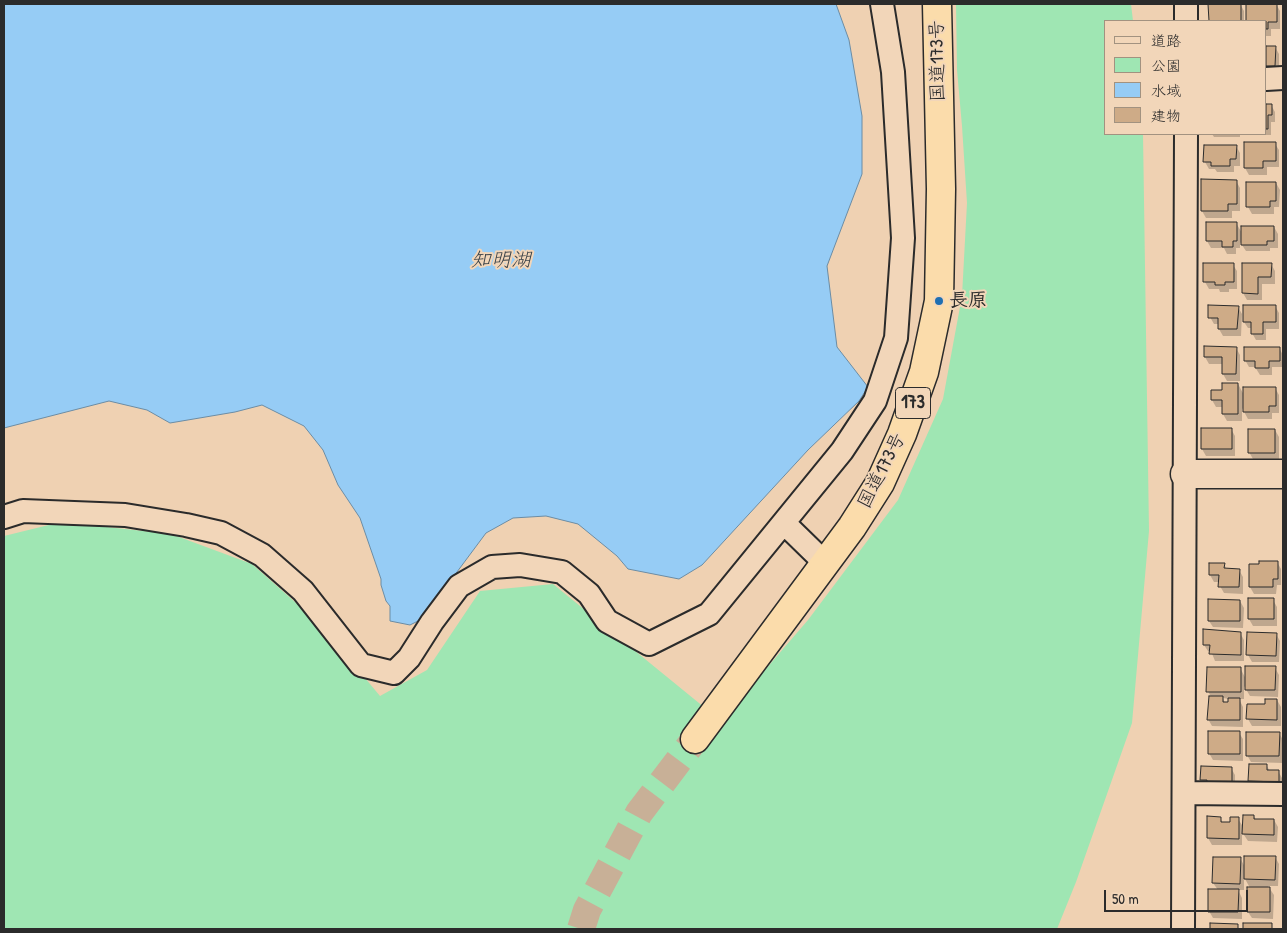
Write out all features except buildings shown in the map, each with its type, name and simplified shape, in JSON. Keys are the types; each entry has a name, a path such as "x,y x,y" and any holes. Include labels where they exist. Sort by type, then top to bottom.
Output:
{"highway":[{"name":"国道173号","path":"695,739 852,527 880,482 902,434 924,372 939,301 941,189 937,4"}],"street":[{"path":"4,517 23,511 125,515 221,533 262,555 303,591 361,665 394,673 409,658 432,622 459,586 492,567 520,564 562,572 589,594 607,621 648,644 710,614 842,450 875,401 896,338 903,238 893,72 882,4"},
{"path":"1186,4 1186,20"},
{"path":"1267,78 1283,78"},
{"path":"1182,929 1186,135"},
{"path":"1185,474 1283,474"},
{"path":"784,523 825,563"},
{"path":"1184,793 1283,794"}],"green space":[{"path":"956,4 1131,4 1133,20 1104,20 1104,135 1143,135 1149,531 1132,723 1076,882 1057,929 4,929 4,536 61,522 171,534 252,564 320,624 380,696 427,670 480,591 553,584 721,721 808,620 898,500 943,399 962,296 967,203 957,70"}],"water":[{"name":"知明湖","path":"4,4 836,4 849,40 862,116 862,174 827,266 837,347 868,387 859,401 808,450 702,565 679,579 628,569 617,556 578,524 546,516 513,518 486,533 439,593 422,619 410,625 390,621 390,606 386,601 381,579 360,518 338,485 323,450 304,426 262,405 235,412 170,423 147,410 109,401 4,428"}],"tunnel":[{"path":"581,929 587,910 639,813 695,739"}],"place":[{"name":"長原","path":"939,301"}]}
